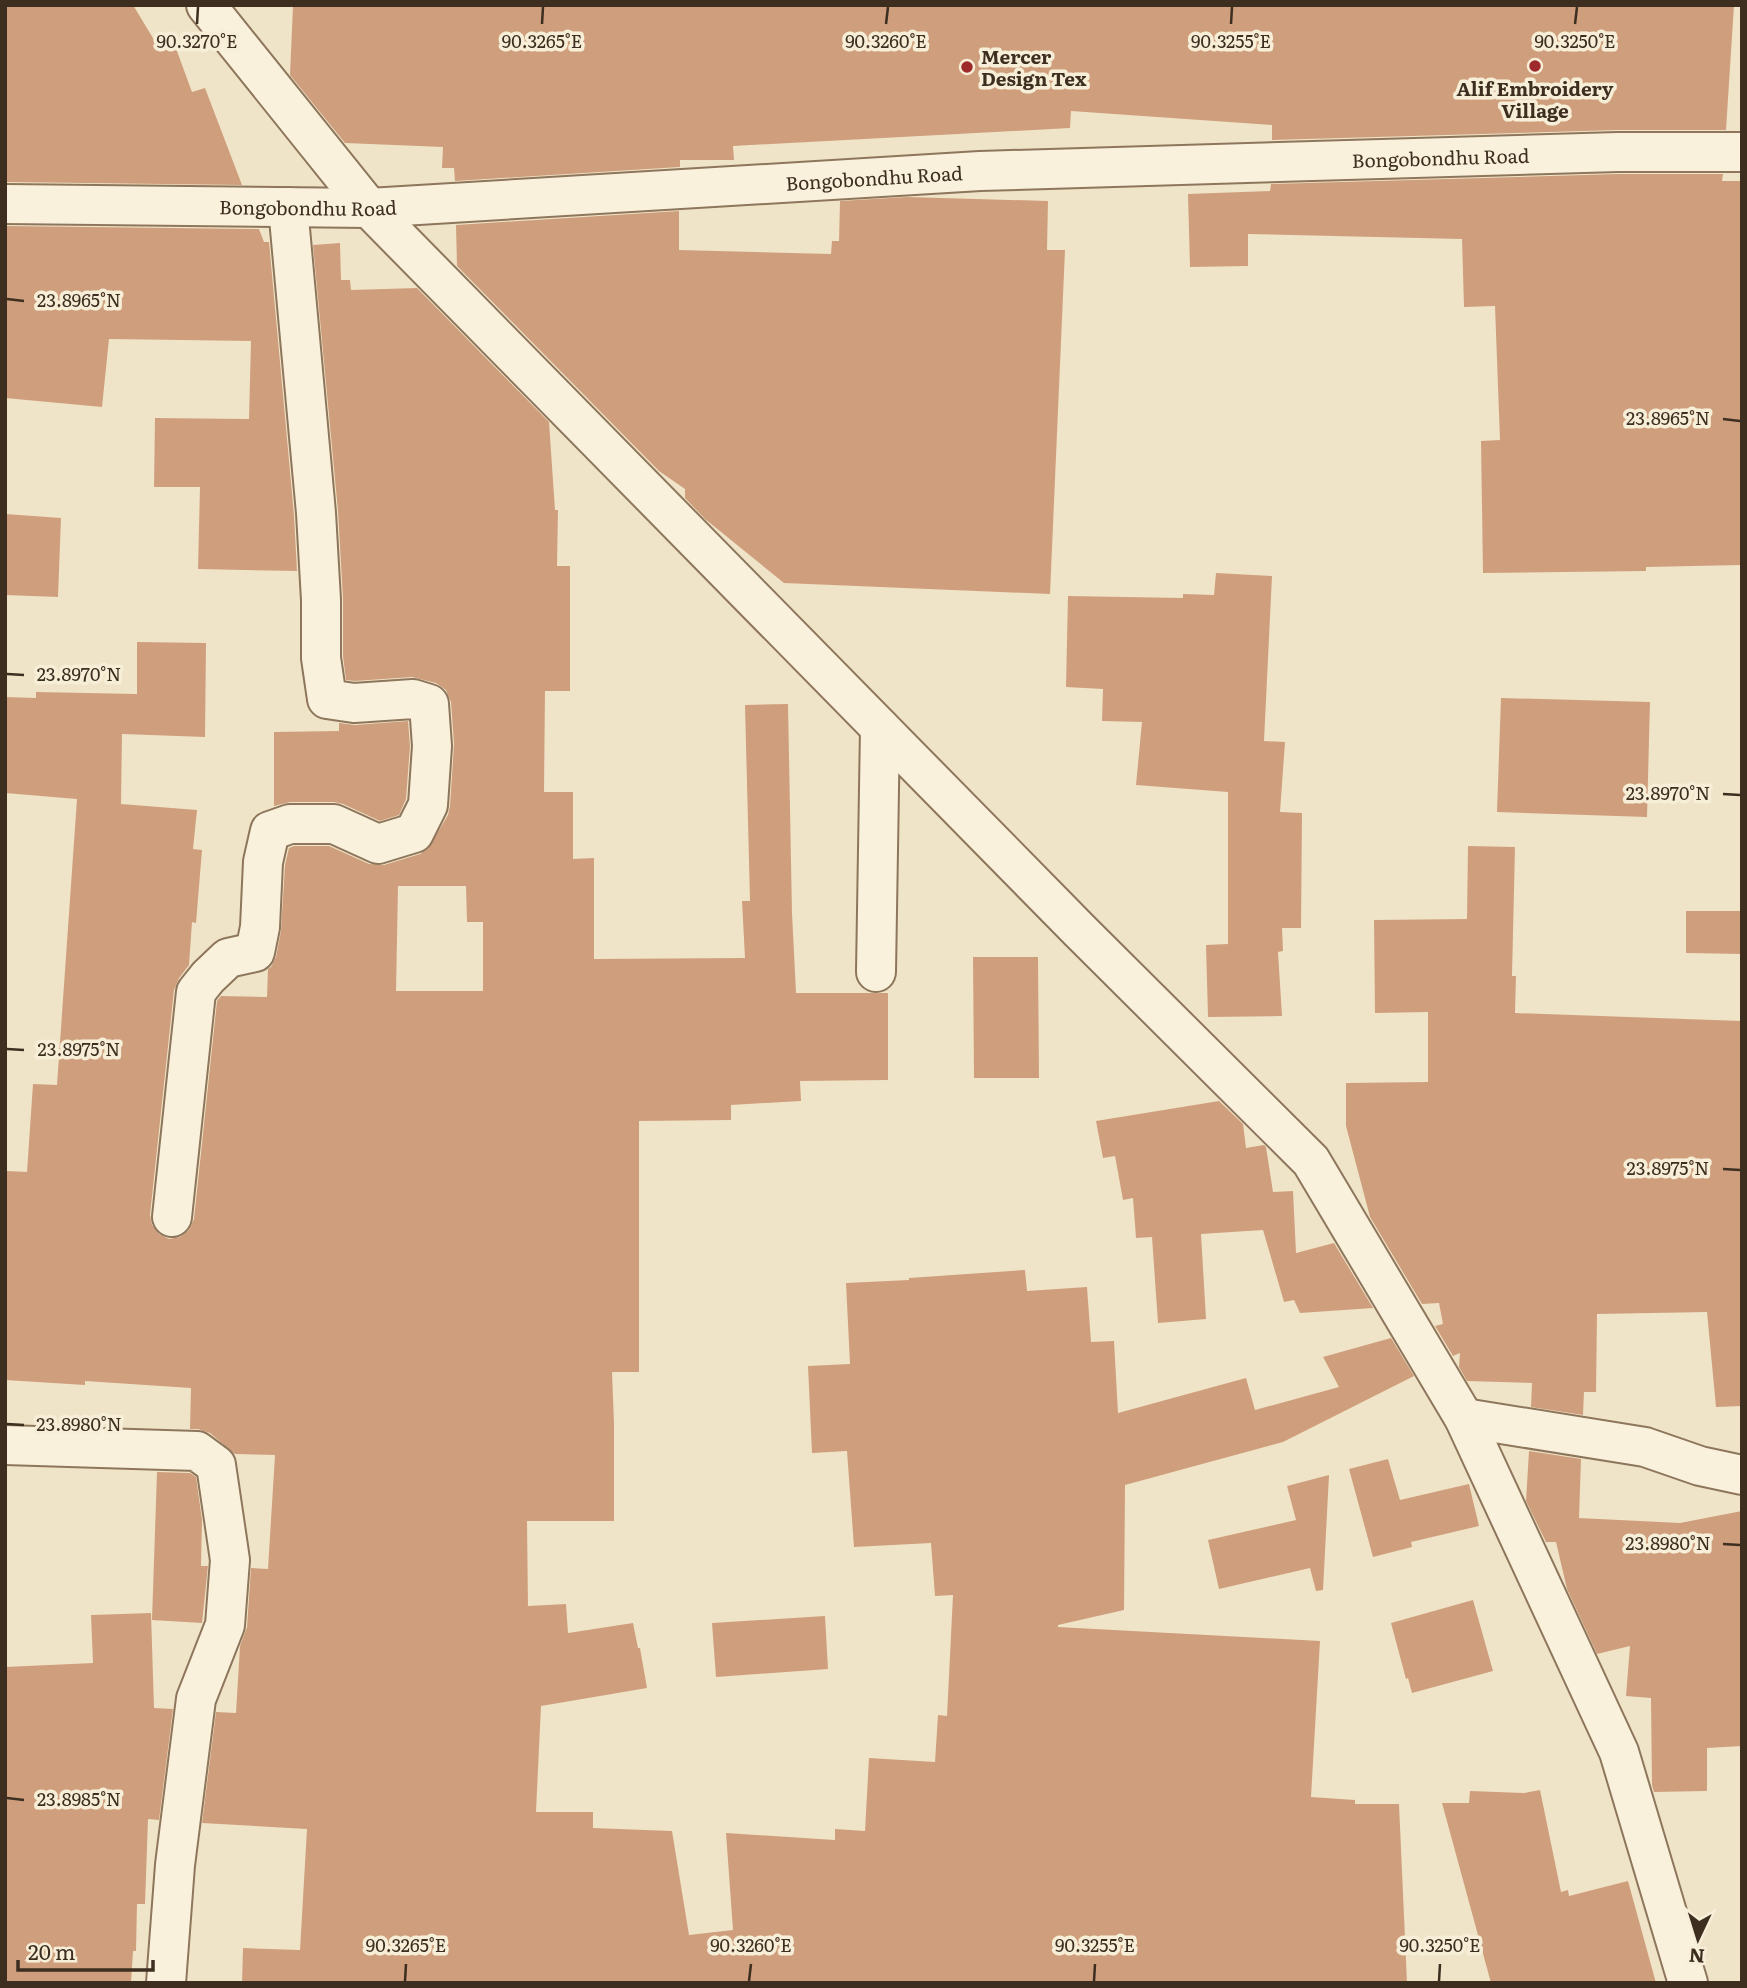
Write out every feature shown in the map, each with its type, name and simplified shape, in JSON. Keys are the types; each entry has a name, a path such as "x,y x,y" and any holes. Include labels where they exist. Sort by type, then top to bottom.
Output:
{"street":[{"path":"206,5 369,208 1079,930 1311,1161 1464,1418 1619,1752 1688,1983"},
{"name":"Bongobondhu Road","path":"5,204 369,208 980,171 1618,152 1742,152"},
{"path":"172,1217 196,992 228,958 255,952 260,927 263,862 270,831 290,824 334,824 378,844 414,833 428,805 432,746 429,704 413,699 354,703 327,699 321,658 316,513 288,207"},
{"path":"876,972 880,728"},
{"path":"1464,1418 1645,1447 1700,1466 1742,1475"},
{"path":"5,1445 197,1451 216,1465 230,1560 225,1625 196,1699 175,1865 166,1983"}],"building":[{"path":"5,5 133,5 159,48 174,43 192,92 205,88 242,185 5,182"},
{"path":"293,5 1734,5 1726,130 1617,130 1272,140 1272,125 1071,111 1070,128 733,146 734,160 680,160 680,167 455,181 454,168 442,168 443,147 345,143 290,75"},
{"path":"1618,174 1723,174 1722,181 1742,181 1742,565 1646,567 1646,571 1483,573 1481,441 1500,440 1495,306 1464,307 1462,239 1248,234 1248,266 1190,267 1188,194 1270,191 1271,184"},
{"path":"907,197 1048,201 1047,250 1065,250 1050,594 784,583 705,519 685,498 685,489 659,471 457,266 456,225 679,211 679,250 831,254 832,241 839,241 840,201"},
{"path":"5,226 259,229 264,242 269,242 297,571 198,569 200,487 154,487 155,418 249,419 251,341 109,339 102,407 5,398"},
{"path":"340,243 341,280 350,280 351,290 417,288 549,422 555,510 558,510 557,566 570,566 570,691 545,691 544,792 573,792 573,859 594,858 594,959 745,958 742,901 750,901 745,705 788,704 796,993 888,993 888,1080 800,1081 801,1101 731,1105 731,1120 639,1121 639,1372 612,1372 614,1521 527,1521 528,1606 566,1604 568,1633 633,1623 647,1688 541,1706 536,1812 593,1812 593,1828 672,1831 689,1935 733,1930 726,1833 835,1840 835,1829 865,1831 869,1758 935,1762 938,1715 947,1716 953,1595 935,1596 931,1543 854,1547 847,1451 812,1453 808,1366 850,1364 846,1283 1025,1270 1027,1291 1087,1287 1091,1342 1114,1341 1118,1413 1246,1378 1255,1410 1339,1387 1323,1357 1391,1338 1414,1376 1283,1442 1125,1485 1124,1610 1058,1627 1320,1641 1311,1797 1355,1800 1355,1804 1399,1804 1407,1983 242,1983 243,1948 300,1950 307,1829 202,1823 216,1712 236,1713 240,1646 247,1627 251,1568 268,1569 275,1455 235,1454 210,1433 190,1429 191,1388 85,1381 85,1385 5,1380 7,1171 27,1172 33,1084 57,1085 77,799 5,793 5,697 36,698 36,692 137,694 137,642 206,643 205,737 122,734 121,804 197,810 193,849 202,850 196,923 192,922 189,965 174,990 150,1215 152,1225 159,1234 169,1239 180,1237 189,1230 194,1219 217,1001 221,996 267,997 268,969 276,957 281,931 285,865 289,848 329,846 369,864 384,865 428,849 448,815 450,806 454,744 451,702 446,690 436,683 412,677 346,680 338,511 313,245","holes":["398,886 466,886 467,922 483,922 483,991 396,991"]},
{"path":"5,514 61,518 58,597 5,595"},
{"path":"1216,573 1272,576 1264,741 1285,742 1280,812 1302,813 1301,928 1282,928 1283,951 1278,952 1282,1016 1208,1017 1206,945 1228,944 1228,792 1136,785 1142,722 1102,721 1103,689 1066,687 1068,596 1183,598 1183,594 1214,595"},
{"path":"1501,698 1650,702 1647,817 1497,812"},
{"path":"408,721 410,746 406,799 399,815 380,821 334,802 290,802 274,806 274,732 339,731 339,723 355,725"},
{"path":"1468,846 1515,847 1512,976 1516,976 1515,1013 1742,1021 1742,1406 1716,1407 1707,1312 1597,1314 1596,1392 1584,1392 1583,1415 1531,1407 1532,1383 1467,1381 1459,1367 1460,1353 1453,1356 1435,1326 1443,1324 1439,1303 1422,1304 1370,1217 1346,1126 1346,1083 1428,1082 1428,1012 1375,1013 1374,920 1467,919"},
{"path":"1686,911 1742,911 1742,954 1686,953"},
{"path":"973,957 1038,957 1039,1078 974,1078"},
{"path":"1219,1101 1243,1124 1246,1148 1266,1147 1273,1192 1293,1191 1296,1253 1334,1243 1373,1308 1300,1313 1294,1300 1284,1302 1263,1230 1201,1234 1206,1319 1158,1323 1152,1237 1136,1238 1133,1198 1123,1200 1115,1156 1103,1158 1096,1121"},
{"path":"1529,1451 1581,1459 1579,1518 1680,1523 1742,1511 1742,1746 1707,1748 1707,1791 1654,1792 1651,1698 1626,1696 1630,1646 1597,1654 1567,1589 1556,1542 1546,1542 1526,1501"},
{"path":"1388,1459 1400,1500 1469,1484 1479,1526 1411,1542 1412,1547 1373,1557 1349,1469"},
{"path":"157,1472 190,1473 196,1477 202,1520 201,1566 208,1566 202,1623 152,1620"},
{"path":"1329,1475 1323,1590 1316,1591 1310,1568 1219,1589 1208,1540 1296,1520 1287,1486"},
{"path":"1473,1600 1493,1671 1412,1693 1391,1623"},
{"path":"151,1613 154,1708 173,1709 159,1820 148,1819 145,1904 137,1904 136,1951 133,1951 131,1983 5,1983 5,1667 93,1663 91,1615"},
{"path":"825,1616 828,1669 716,1677 712,1623"},
{"path":"1540,1790 1561,1892 1568,1890 1569,1896 1628,1881 1656,1983 1491,1983 1442,1803 1469,1803 1470,1791 1524,1793"}],"place":[{"name":"Alif Embroidery Village","path":"1535,66"},
{"name":"Mercer Design Tex","path":"967,67"}]}
